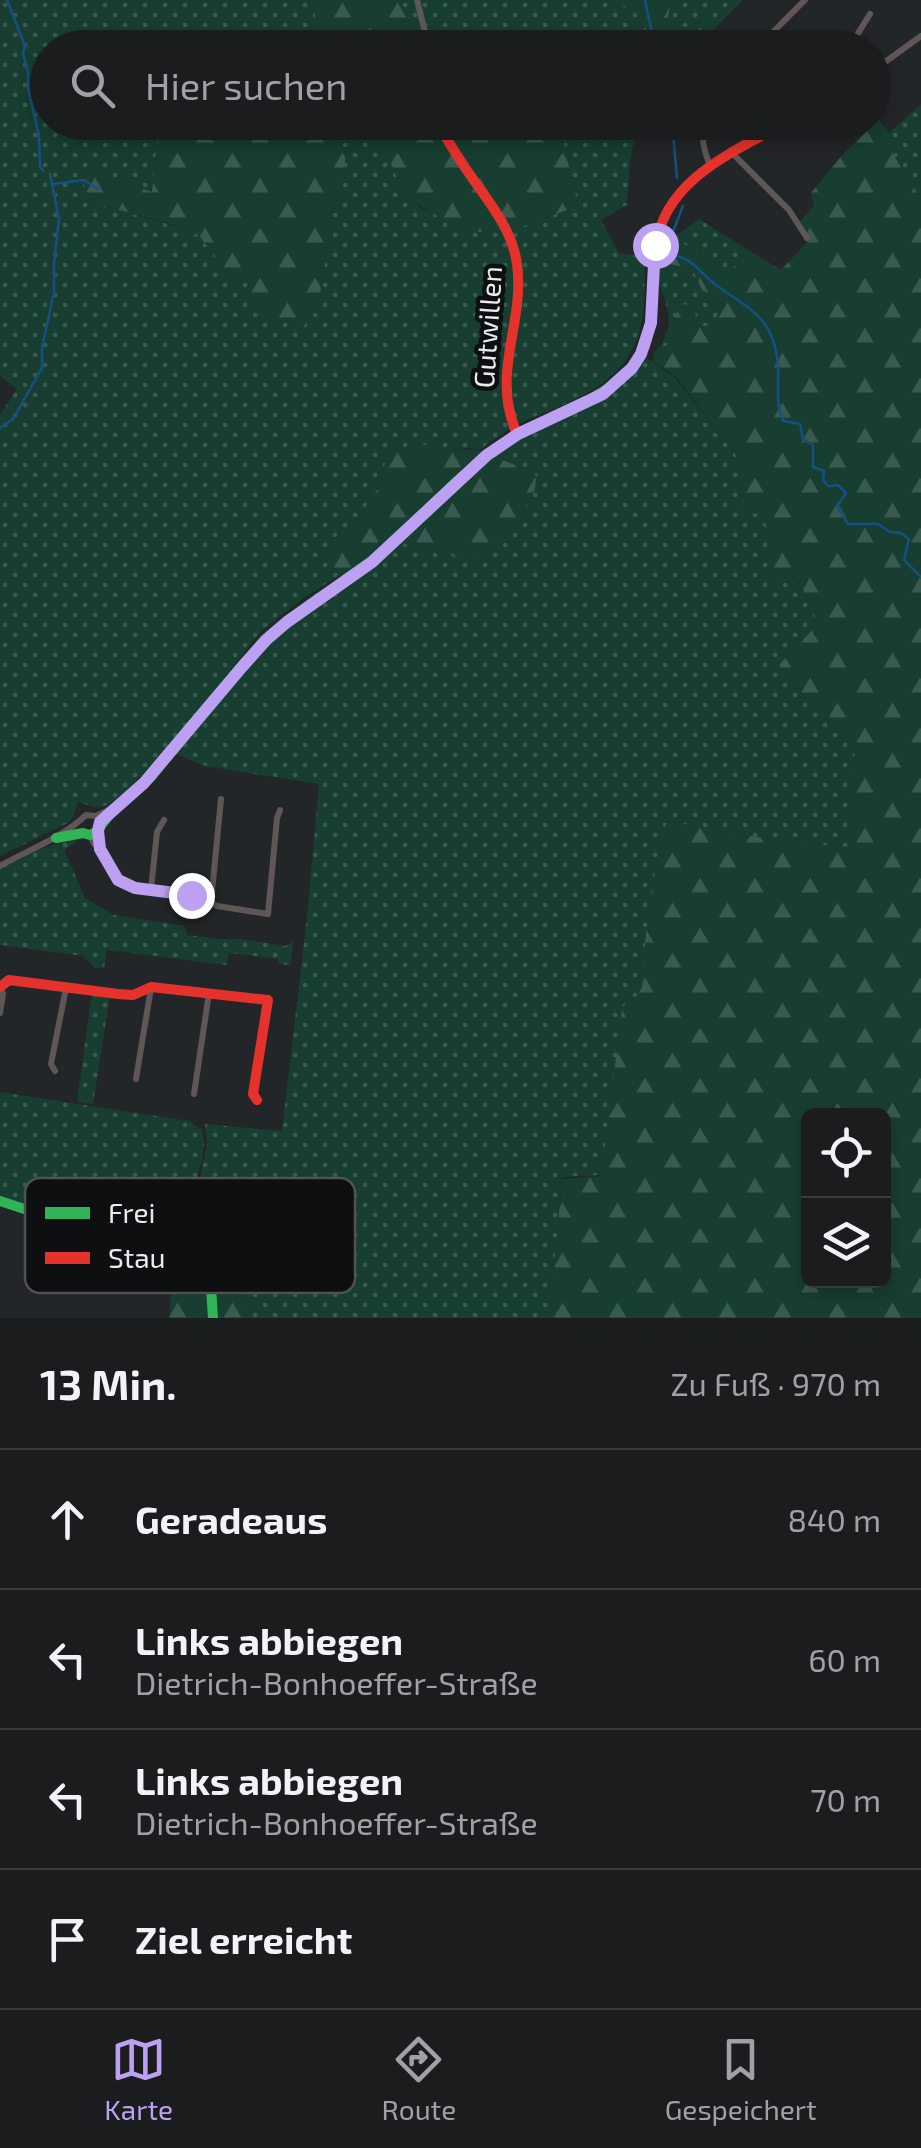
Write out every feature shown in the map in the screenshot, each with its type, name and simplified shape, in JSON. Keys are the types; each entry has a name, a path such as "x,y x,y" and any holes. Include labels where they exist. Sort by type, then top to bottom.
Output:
{"street":[{"path":"417,0 425,30"},
{"path":"775,30 805,0"},
{"path":"860,30 870,14"},
{"path":"891,58 921,36"},
{"name":"Gutwillen","path":"448,140 513,244 519,276 504,391 508,417 518,434"},
{"path":"702,140 710,166"},
{"path":"0,866 56,838 91,827 144,783 266,640 287,622 372,562 478,464 518,434 603,394 632,368 651,323 655,245 663,217 682,190 710,166 755,140"},
{"path":"732,153 789,210 807,238"},
{"path":"209,902 221,799"},
{"path":"91,827 94,844 118,880 135,888 200,897 217,906 268,914 280,810"},
{"path":"152,889 157,832 164,820"},
{"path":"0,1013 1,987 9,980 133,995 151,987 268,1000 253,1094 256,1100"},
{"path":"55,1071 52,1064 66,987"},
{"path":"136,1079 151,987"},
{"path":"194,1094 208,994"},
{"path":"0,1201 25,1209"},
{"path":"212,1293 213,1318"}],"green space":[{"path":"0,0 307,0 323,30 30,30 30,140 157,140 152,193 90,202 197,232 236,282 250,282 318,308 332,213 344,181 346,149 336,140 379,140 398,179 421,208 468,232 506,231 518,277 503,391 511,428 479,450 388,450 380,485 357,520 333,539 324,554 340,575 261,631 221,682 263,633 307,599 341,577 343,580 285,621 142,781 117,803 105,808 141,780 167,749 109,804 98,807 78,802 68,823 0,856 0,415 17,389 0,376"},
{"path":"307,0 401,0 414,30 323,30"},
{"path":"401,0 611,0 635,10 643,30 414,30"},
{"path":"611,0 671,0 667,25 678,30 643,30 635,10"},
{"path":"671,0 743,0 720,23 708,19 678,30 667,26"},
{"path":"708,19 720,23 714,30 678,30"},
{"path":"921,104 921,199 892,152 891,131"},
{"path":"157,140 336,140 346,149 344,181 332,213 318,308 303,327 251,312 250,282 236,283 197,233 188,241 175,225 90,202 83,182 94,172 152,192"},
{"path":"379,140 563,140 578,206 510,231 469,232 411,200"},
{"path":"563,140 634,140 627,205 601,220 619,253 645,257 638,336 618,370 603,382 514,426 506,391 519,304 510,231 578,206"},
{"path":"858,140 890,140 892,152 921,199 921,1318 550,1318 562,1179 601,1176 622,1010 628,998 637,996 642,987 656,864 666,824 674,822 784,842 849,847 855,750 779,669 817,625 811,601 790,573 779,580 771,579 768,573 774,547 763,516 743,506 736,455 676,377 653,361 654,352 667,346 674,333 678,304 695,305 696,325 716,328 722,302 702,290 693,270 659,261 660,247 675,237 725,278 748,250 781,270 810,239 799,222 814,206 811,193"},
{"path":"699,219 748,250 726,278 675,237"},
{"path":"657,260 693,270 702,290 722,302 717,328 696,325 674,333 667,346 661,346 669,318 657,280"},
{"path":"642,358 652,361 675,378 736,455 741,497 747,511 763,515 775,548 768,573 771,579 779,580 789,573 811,601 817,625 779,669 855,750 849,847 784,842 649,913 642,987 601,1175 562,1177 550,1318 250,1318 244,1293 355,1293 355,1178 200,1178 207,1144 205,1124 282,1131 319,784 205,766 174,753 268,641 399,542 450,556 534,473 492,456 519,436 605,396"},
{"path":"428,444 443,450 486,453 343,580 324,554 333,539 357,520 380,485 388,450"},
{"path":"492,456 535,473 536,484 517,519 478,557 450,556 399,542"},
{"path":"73,838 76,842 64,850 85,898 114,915 184,926 187,935 285,946 293,942 290,966 278,959 229,953 226,965 107,950 104,968 95,968 83,956 0,945 0,868 20,856"},
{"path":"92,993 110,995 93,1104 77,1102"},
{"path":"0,1092 189,1121 202,1130 204,1144 197,1178 25,1178 25,1207 0,1198"},
{"path":"171,1293 208,1293 210,1318 169,1318"},
{"path":"213,1293 244,1293 250,1318 215,1318"}],"waterway":[{"path":"7,0 25,46 30,97"},
{"path":"645,0 651,30"},
{"path":"39,140 43,171"},
{"path":"674,140 677,178"},
{"path":"0,428 13,419 42,368 42,348 54,292 59,219 50,174"},
{"path":"53,184 84,180 98,189"},
{"path":"683,206 669,242 672,255 691,263 766,326 776,350 783,421 800,424 803,439 813,445 813,467 824,471 823,480 828,486 838,485 846,493 837,506 848,524 878,524 890,532 901,533 909,539 904,560 921,577"}],"traffic: fast":[{"path":"56,838 96,832 150,778 240,668 278,629 370,564 495,449 614,385 630,371 645,346"},
{"path":"0,1201 25,1209"},
{"path":"211,1293 213,1318"}],"traffic: jam":[{"path":"448,140 497,214 514,251 517,308 507,390 517,434"},
{"path":"645,346 662,222 688,185 725,156 754,140"},
{"path":"0,987 9,980 118,994 133,995 151,987 268,1000 253,1094 257,1100"}],"route":[{"path":"191,895 135,888 118,880 100,849 100,822 144,783 242,667 287,622 372,562 487,455 518,434 617,384 632,368 647,339 655,245"}]}
